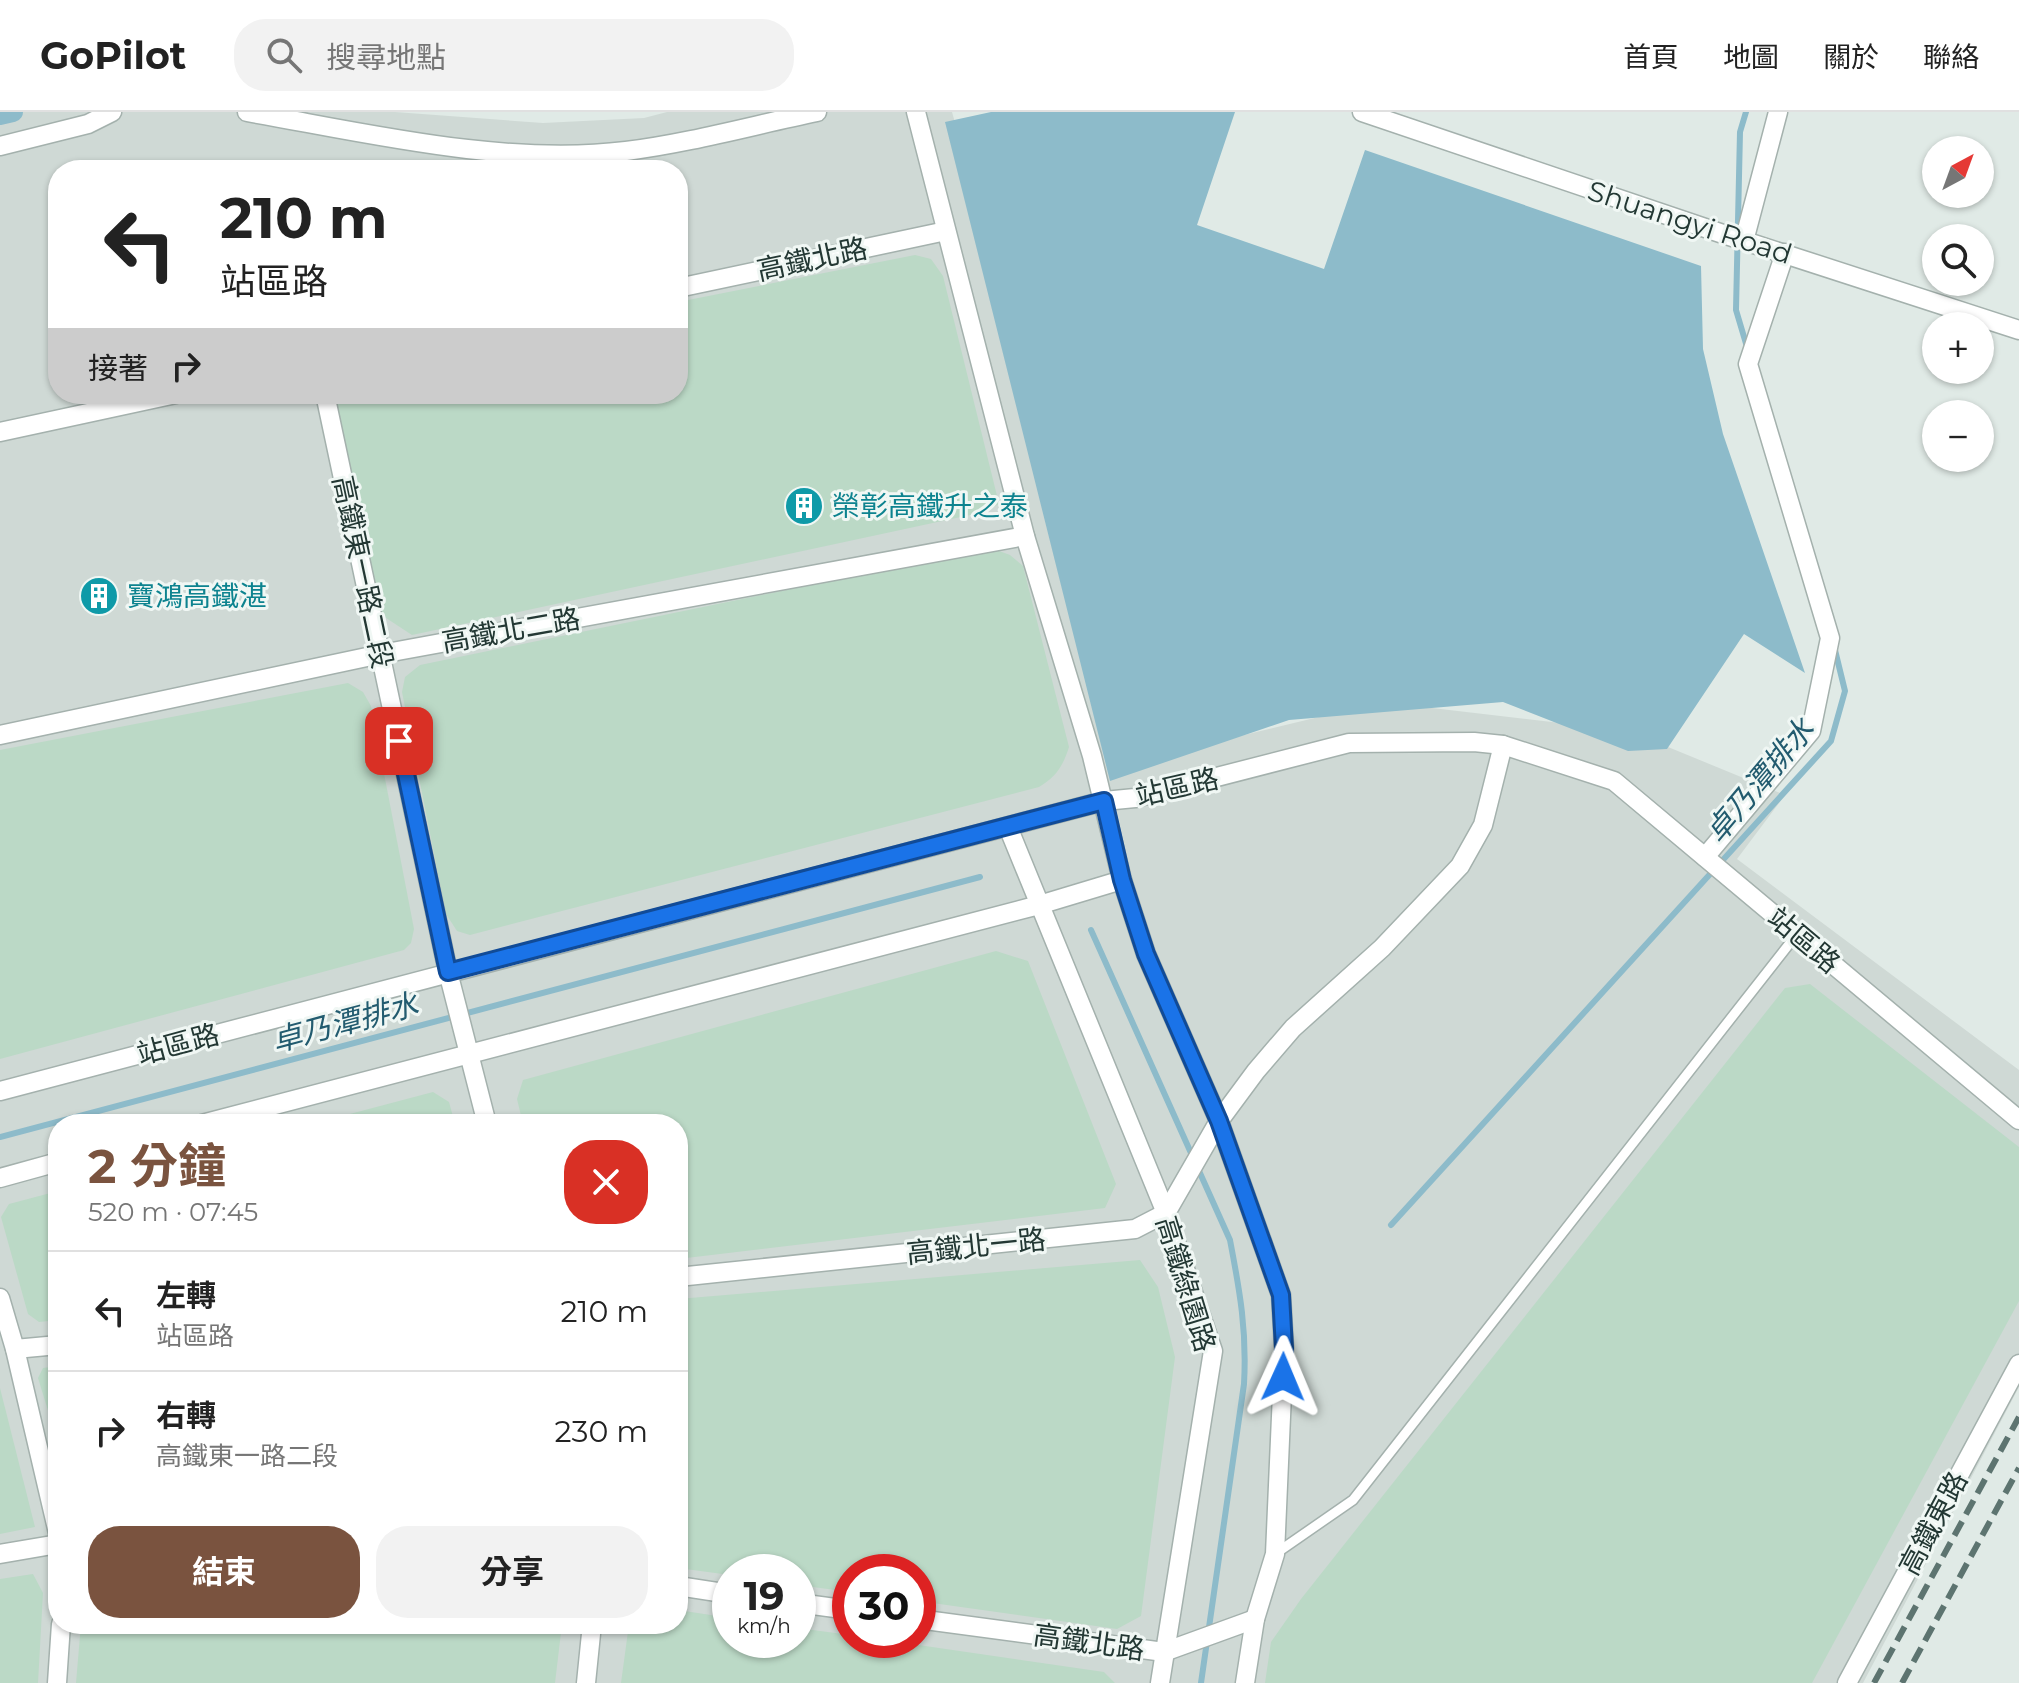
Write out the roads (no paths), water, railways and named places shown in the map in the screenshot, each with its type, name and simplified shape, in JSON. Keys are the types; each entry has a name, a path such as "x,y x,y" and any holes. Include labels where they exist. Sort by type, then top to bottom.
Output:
{"street":[{"path":"0,146 88,124 112,112"},
{"path":"247,112 469,150 558,153 625,151 817,112"},
{"path":"916,112 1025,536 1104,801 1122,880 1146,954 1219,1121 1281,1295 1284,1348 1275,1554 1255,1619 1245,1683"},
{"name":"Shuangyi Road","path":"1362,112 2019,330"},
{"path":"1744,241 1778,112"},
{"name":"高鐵北路","path":"688,286 946,231"},
{"path":"1713,863 1811,731 1830,638 1748,364 1785,253"},
{"path":"0,432 130,404"},
{"name":"高鐵東一路二段","path":"327,404 448,972 484,1114"},
{"name":"高鐵北二路","path":"0,735 381,654 1025,536"},
{"name":"站區路","path":"0,1091 1104,801 1135,798 1349,743 1474,742 1503,745 1614,781 2019,1120"},
{"path":"1166,1213 1219,1121 1256,1071 1293,1028 1382,948 1460,866 1483,825 1503,745"},
{"name":"高鐵綠園路","path":"1008,827 1166,1213 1213,1351 1160,1683"},
{"path":"240,1114 1039,905 1122,880"},
{"path":"0,1178 48,1165"},
{"name":"高鐵北一路","path":"688,1276 1135,1229 1166,1213"},
{"path":"0,1298 48,1490"},
{"path":"15,1349 48,1346"},
{"name":"高鐵東路","path":"1847,1683 2019,1364"},
{"path":"0,1554 48,1546"},
{"path":"688,1588 712,1591"},
{"name":"高鐵北路","path":"936,1621 1164,1652 1255,1619"},
{"path":"57,1683 60,1634"},
{"path":"586,1683 591,1634"}],"lane":[{"path":"1275,1554 1353,1500 1797,934"}],"water":[{"path":"991,112 1235,112 1197,225 1324,269 1365,150 1701,266 1703,349 1723,434 1805,673 1744,634 1667,749 1628,751 1503,702 1289,720 1110,781 945,122"}],"waterway":[{"path":"0,115 13,112"},
{"name":"卓乃潭排水","path":"1746,112 1740,132 1736,310 1747,347"},
{"name":"卓乃潭排水","path":"1391,1225 1831,741 1845,691 1834,646"},
{"name":"卓乃潭排水","path":"87,1114 980,877"},
{"path":"1091,930 1230,1240 1240,1294 1244,1329 1244,1384 1201,1683"},
{"name":"卓乃潭排水","path":"0,1137 48,1124"}],"railway":[{"path":"1874,1683 2019,1417"},
{"path":"1902,1683 2019,1468"}],"place":[{"name":"榮彰高鐵升之泰","path":"804,506"},
{"name":"寶鴻高鐵湛","path":"99,596"}]}
